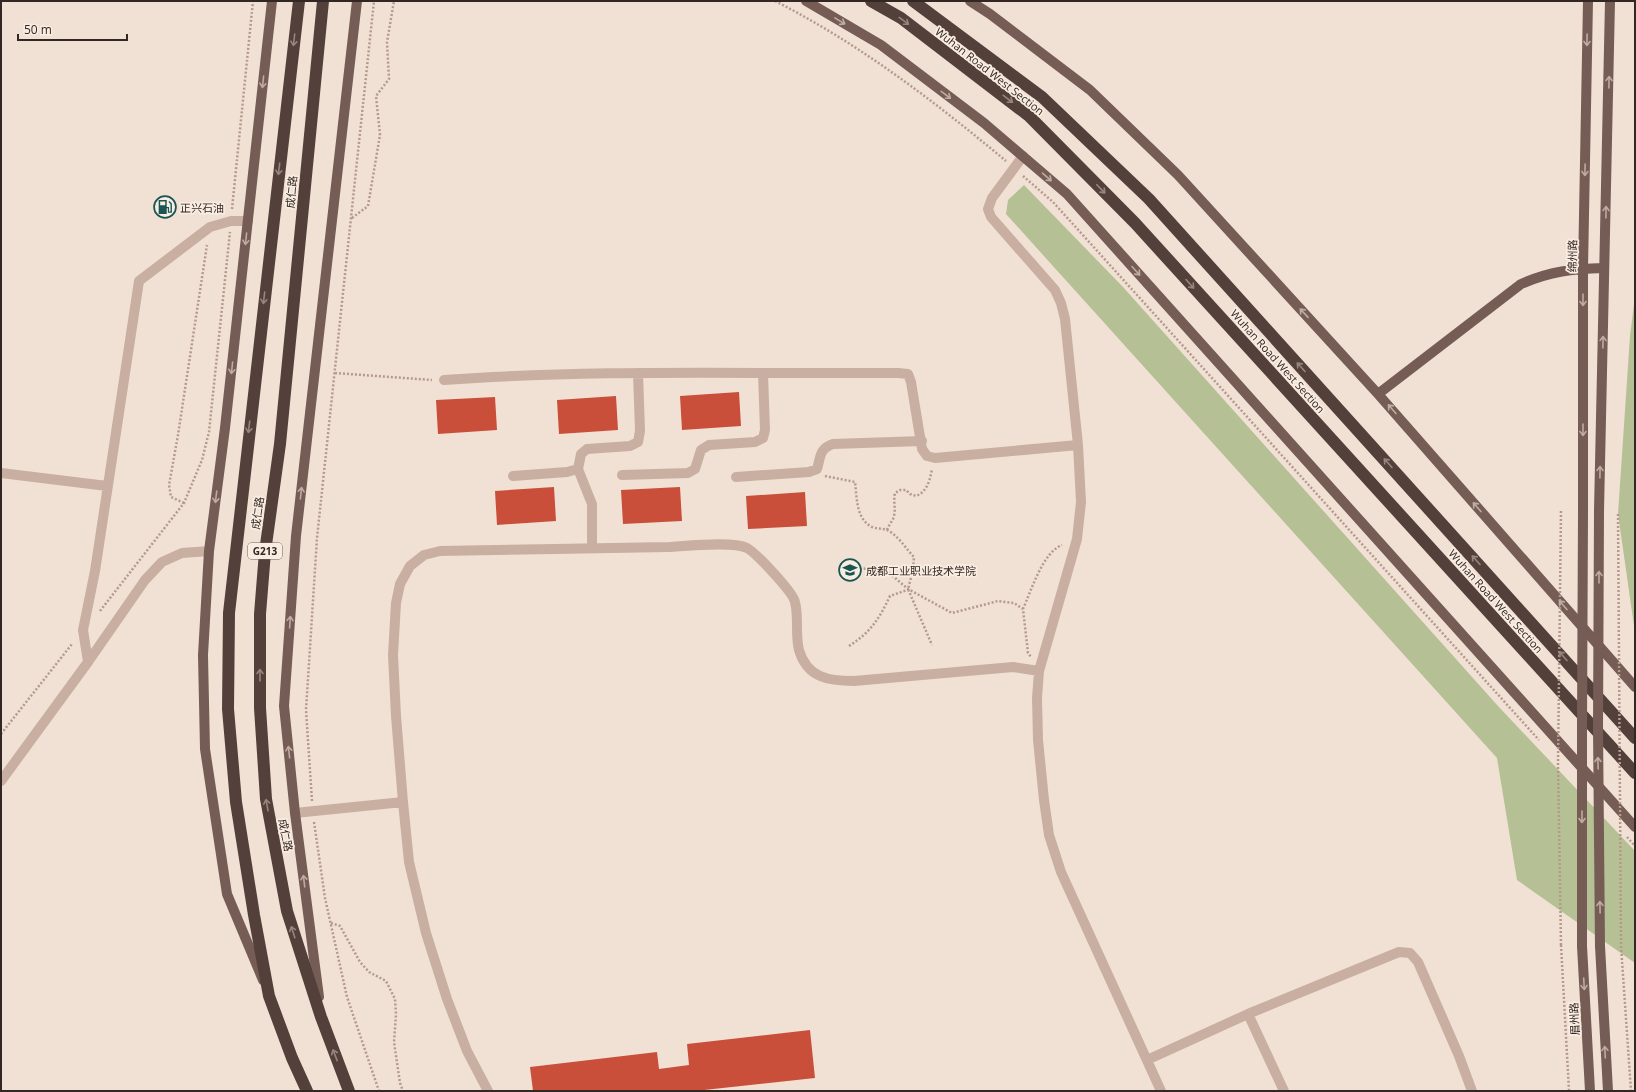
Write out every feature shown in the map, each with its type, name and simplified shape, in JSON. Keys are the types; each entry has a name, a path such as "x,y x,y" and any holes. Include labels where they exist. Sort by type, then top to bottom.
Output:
{"highway":[{"name":"成仁路","path":"298,1 229,613 228,709 236,802 254,915 269,996 292,1058 307,1091"},
{"name":"成仁路","path":"322,1 280,444 265,552 260,614 260,708 266,800 287,911 321,1017 349,1091"},
{"name":"Wuhan Road West Section","path":"871,1 901,18 1029,116 1135,223 1635,773"},
{"name":"Wuhan Road West Section","path":"913,1 1042,96 1149,199 1635,738"}],"main road":[{"path":"269,996 227,894 206,749 203,655 209,552 225,428 272,1"},
{"path":"321,1017 295,813 284,706 295,543 357,1"},
{"path":"806,1 881,45 984,122 1067,194 1635,827"},
{"path":"970,1 990,14 1090,90 1178,175 1378,394 1635,687"},
{"name":"绵州路","path":"1582,946 1584,268 1588,1"},
{"path":"1608,1091 1600,946 1598,727 1599,511 1610,1"},
{"path":"1378,394 1521,284 1538,276 1558,271 1584,268 1604,268"},
{"name":"眉州路","path":"1582,946 1590,1091"}],"street":[{"path":"1023,156 1015,169 992,198 988,209 991,217 1055,290 1061,303 1065,318 1078,445 1081,502 1077,539 1039,671 1037,698 1038,740 1049,835 1061,872 1161,1091"},
{"path":"88,662 83,630 95,571 139,281 210,227 231,221 248,221"},
{"path":"444,380 510,375 638,373 908,374 912,382 922,449 927,456 935,458 1078,445"},
{"path":"592,548 592,504 578,469 581,454 587,449 630,446 638,442 640,431 638,373"},
{"path":"622,475 688,473 695,469 701,450 709,444 755,442 764,438 763,374"},
{"path":"736,477 809,472 817,469 820,454 824,447 833,444 922,442"},
{"path":"513,476 567,472 578,469"},
{"path":"1,473 107,486"},
{"path":"488,1091 467,1051 450,1006 426,933 409,862 396,716 393,655 396,602 400,584 410,566 424,555 440,552 724,545 746,548 756,555 788,590 795,600 799,649 806,664 817,675 832,681 854,681 1013,667 1039,671"},
{"path":"1,781 88,662 145,580 162,562 182,553 209,552"},
{"path":"295,813 403,802"},
{"path":"1147,1060 1248,1014 1399,952 1410,954 1418,962 1459,1056 1472,1091"},
{"path":"1248,1014 1284,1091"}],"path":[{"path":"98,614 184,503 202,460 209,432 253,1"},
{"path":"374,1 317,538 306,710 313,811 325,898 348,997 379,1091"},
{"path":"351,219 368,206 380,136 376,96 389,78 387,42 394,1"},
{"path":"774,1 792,10 875,60 971,132 1053,202 1542,744"},
{"path":"184,503 171,497 169,485 210,227"},
{"path":"335,373 444,380"},
{"path":"887,530 894,516 895,493 900,490 906,490 910,494 916,496 922,494 930,480 935,458"},
{"path":"817,469 826,476 855,482 859,513 866,523 874,528 887,530 899,540 914,557 913,570 908,589 932,645"},
{"path":"1562,511 1558,762 1560,945 1569,1091"},
{"path":"1618,514 1621,946 1630,1091"},
{"path":"1039,671 1028,653 1024,609 1043,564 1058,546 1077,539"},
{"path":"844,572 881,566 908,589 952,613 998,601 1014,603 1024,609"},
{"path":"849,646 864,636 881,615 890,596 908,589"},
{"path":"1,734 83,630"},
{"path":"1552,755 1563,767"},
{"path":"1615,825 1635,846"},
{"path":"331,923 340,926 360,962 369,972 386,981 395,998 396,1014 394,1042 400,1083 403,1091"}],"green space":[{"path":"1024,185 1123,287 1498,706 1635,851 1635,963 1517,880 1497,758 1006,214 1008,200"},
{"path":"1635,246 1635,633 1618,514 1630,336 1634,304"}],"building":[{"path":"739,392 741,426 682,430 680,396"},
{"path":"616,396 618,430 559,434 557,400"},
{"path":"495,397 497,430 438,434 436,400"},
{"path":"554,487 556,521 497,525 495,491"},
{"path":"680,487 682,521 623,524 621,490"},
{"path":"805,492 807,526 748,529 746,496"},
{"path":"810,1030 815,1078 695,1091 533,1091 530,1067 657,1052 659,1069 689,1065 687,1044"}],"place":[{"name":"正兴石油","path":"165,207"},
{"name":"成都工业职业技术学院","path":"850,570"}]}
